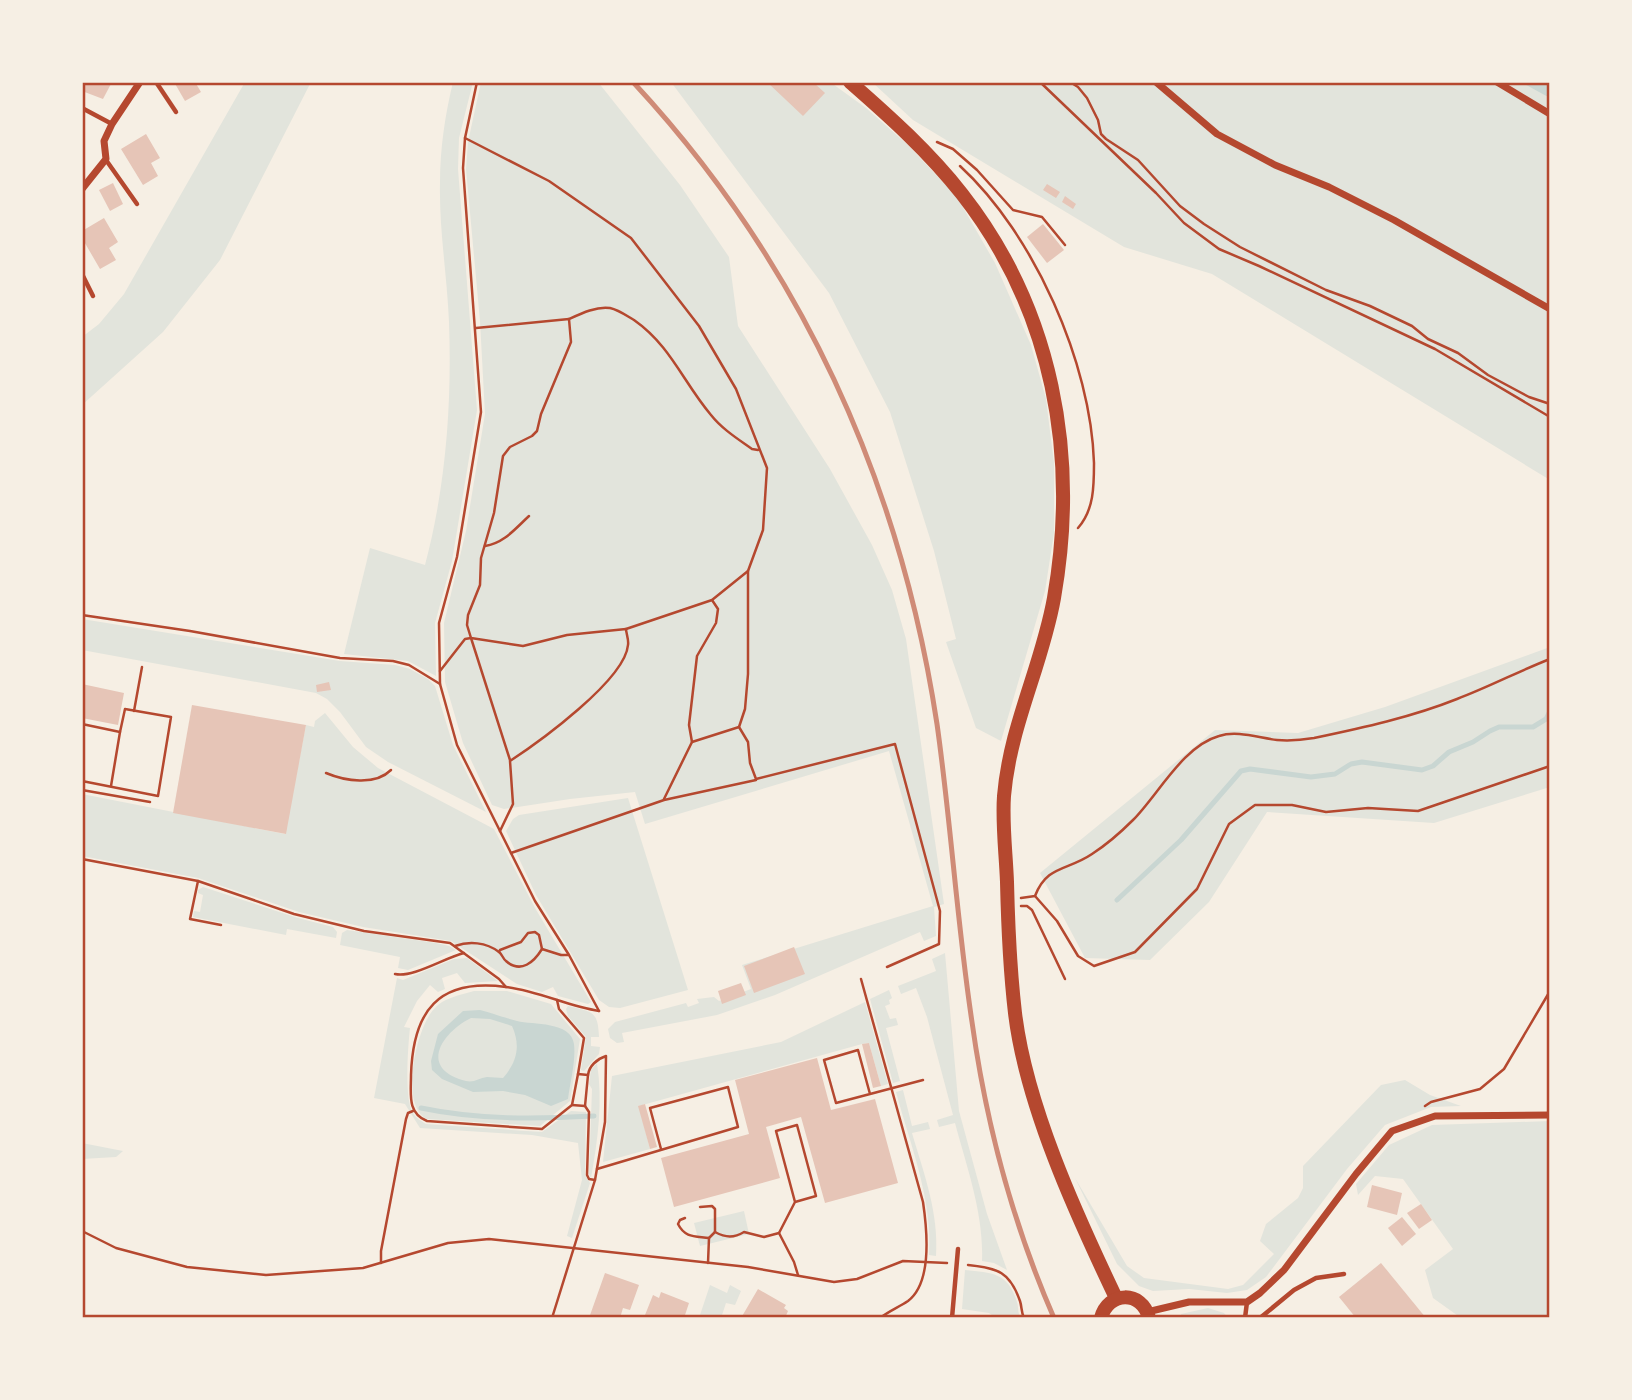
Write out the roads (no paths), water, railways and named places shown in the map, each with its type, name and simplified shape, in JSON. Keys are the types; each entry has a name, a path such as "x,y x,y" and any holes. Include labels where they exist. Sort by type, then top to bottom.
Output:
{"main road":[{"path":"850,82 914,139 962,194 1006,261 1040,342 1054,394 1064,460 1063,535 1053,603 1015,730 1008,763 1004,800 1007,903 1016,1015 1031,1085 1053,1150 1116,1298"},
{"path":"1101,1318 1104,1307 1116,1298 1130,1297 1139,1301 1148,1315"}],"street":[{"path":"82,190 106,159 104,141 140,82"},
{"path":"1156,82 1217,134 1275,165 1329,187 1394,220 1550,309"},
{"path":"1497,82 1550,114"},
{"path":"1148,1315 1189,1302 1247,1302 1278,1278 1392,1131 1435,1116 1550,1115"}],"lane":[{"path":"156,82 176,112"},
{"path":"82,108 112,124"},
{"path":"106,159 137,204"},
{"path":"82,274 93,296"},
{"path":"952,1318 958,1249"},
{"path":"1260,1318 1294,1290 1316,1278 1344,1274"},
{"path":"1245,1318 1247,1302"}],"waterway":[{"path":"1117,900 1181,840 1241,771 1250,769 1311,777 1335,774 1351,764 1362,762 1422,770 1433,766 1449,752 1499,727 1533,727 1546,719 1550,711"},
{"path":"421,1108 507,1118 594,1116"}],"railway":[{"path":"633,82 693,152 746,224 793,301 834,380 869,462 898,547 920,634 937,724 967,985 985,1098 1014,1210 1054,1318"}]}
